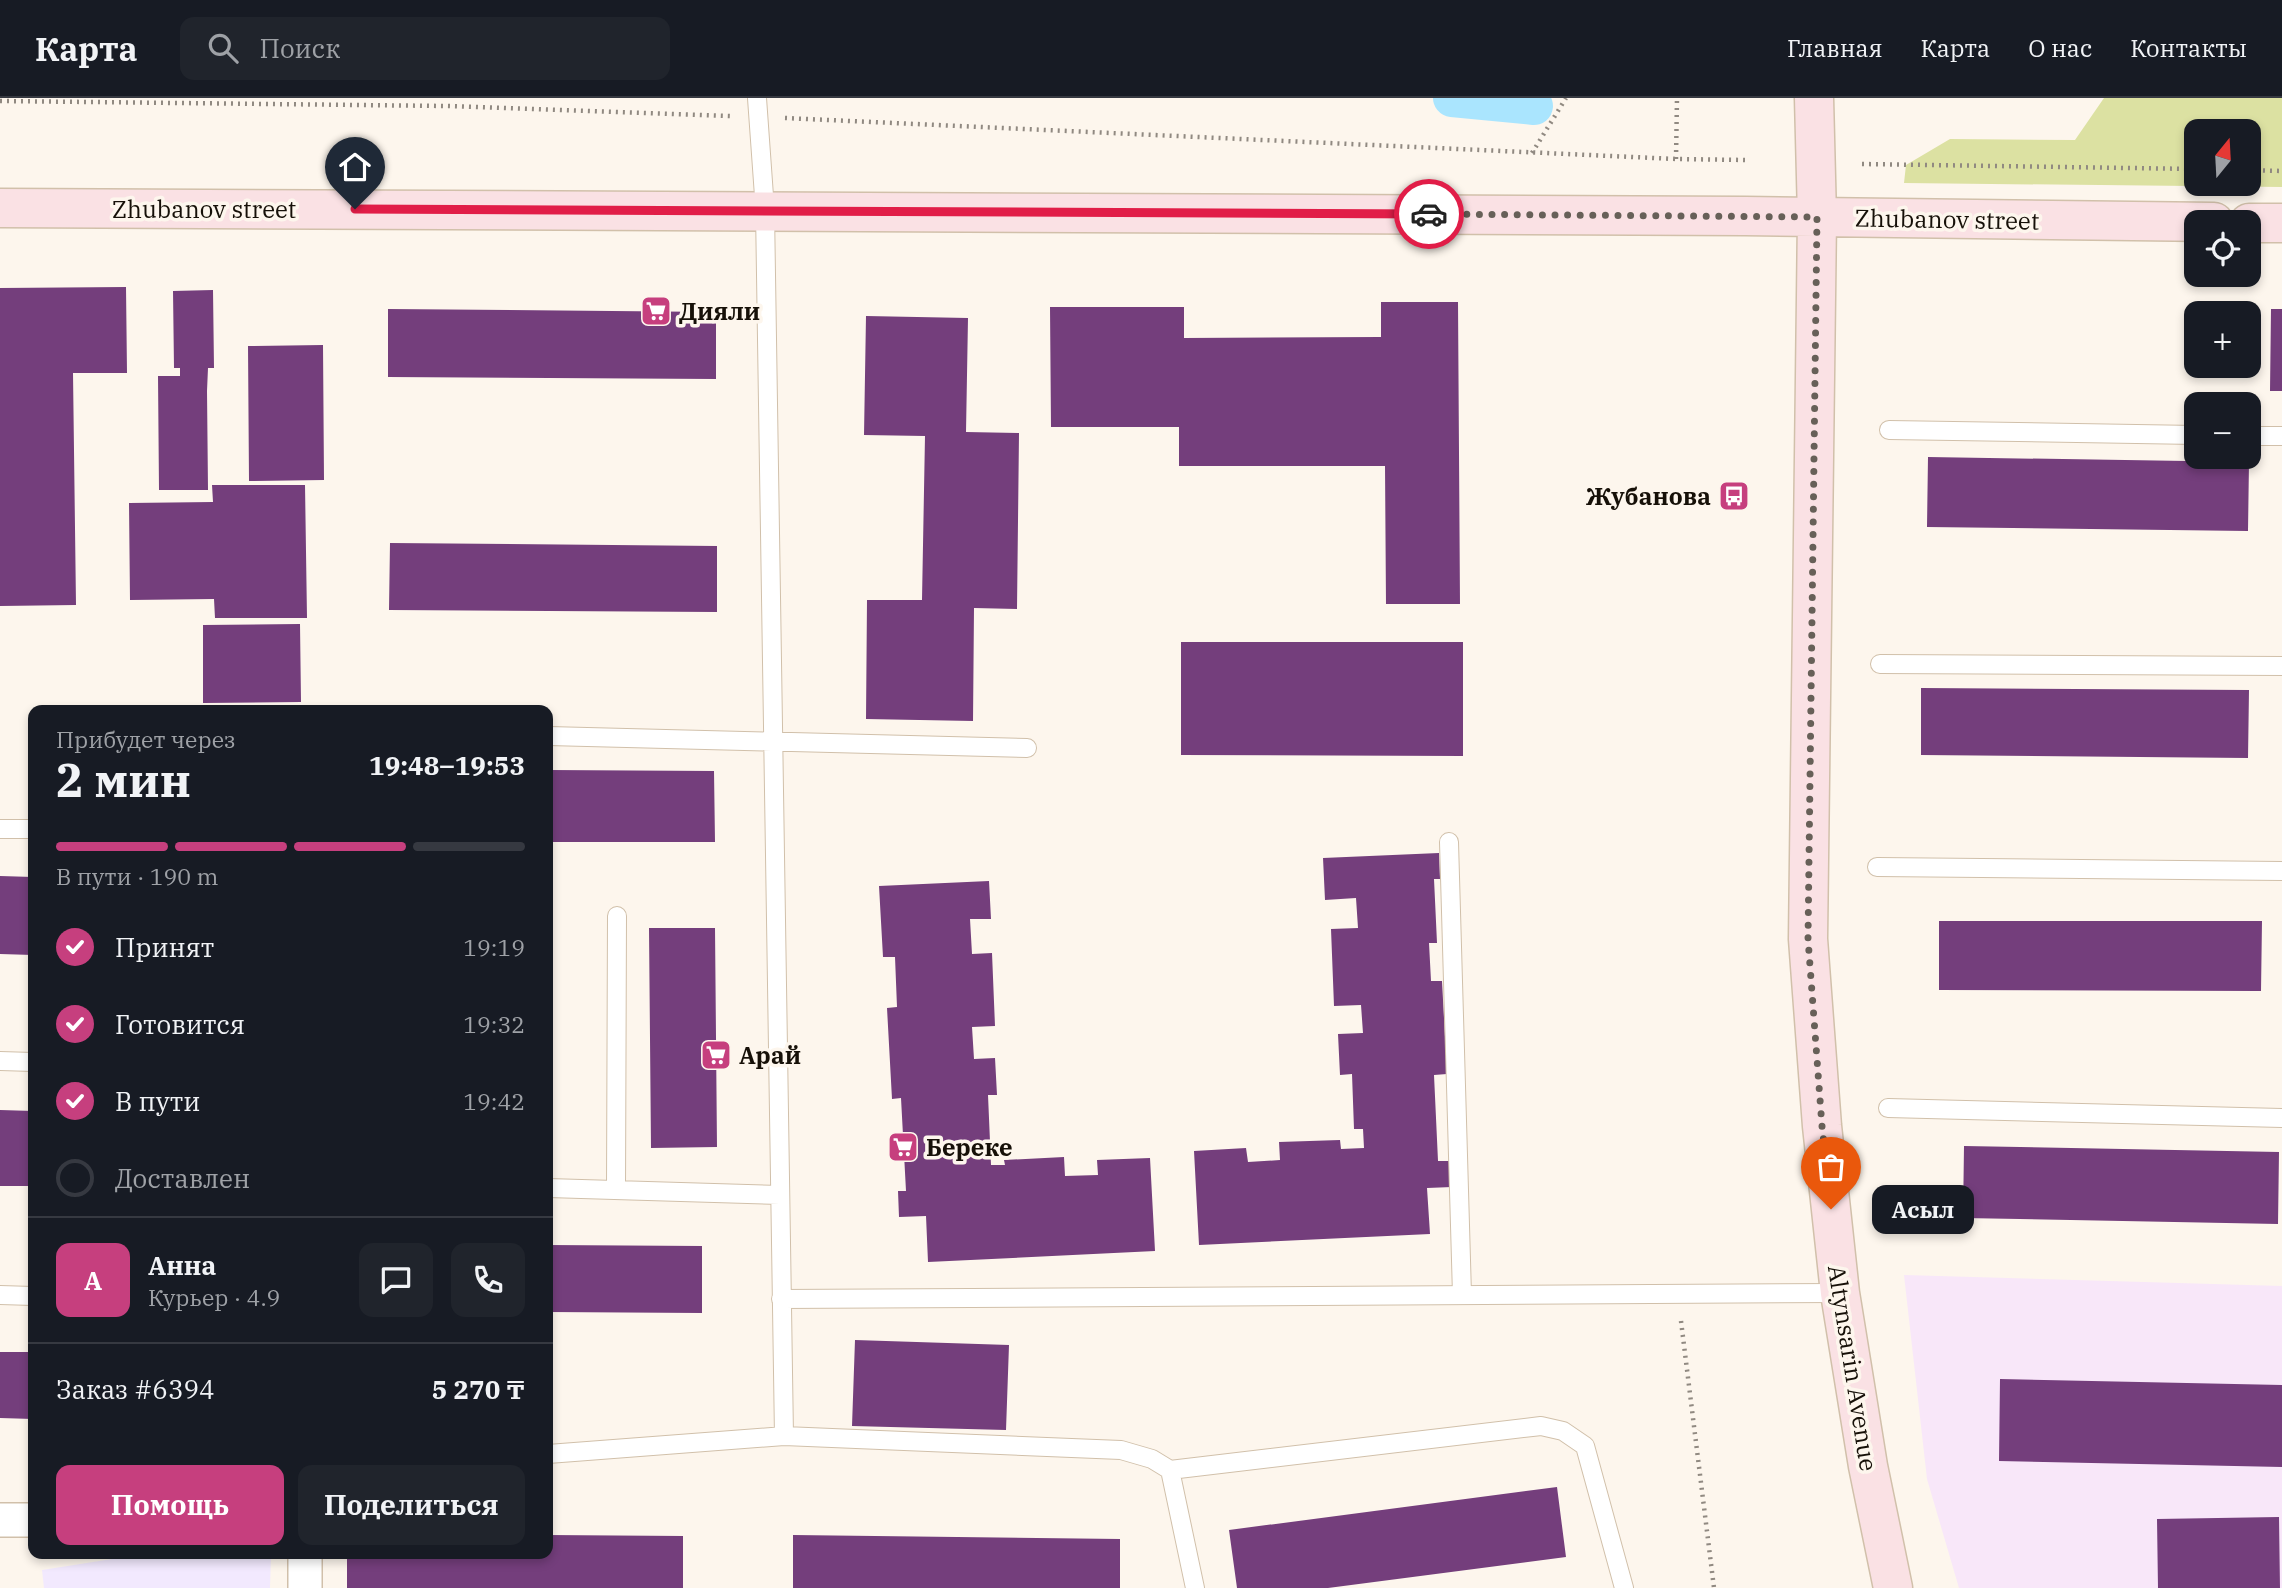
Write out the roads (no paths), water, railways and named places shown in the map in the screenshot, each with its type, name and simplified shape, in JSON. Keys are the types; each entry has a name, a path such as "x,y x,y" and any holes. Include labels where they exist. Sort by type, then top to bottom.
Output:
{"main road":[{"name":"Altynsarin Avenue","path":"1814,98 1817,217 1808,939 1822,1126 1840,1293 1868,1466 1893,1588"},
{"name":"Zhubanov street","path":"0,208 765,210 2184,222"},
{"path":"2261,223 2282,223"}],"street":[{"path":"0,1520 28,1520"},
{"path":"305,1559 306,1588"}],"lane":[{"path":"757,98 765,210 784,1436"},
{"path":"1889,430 2184,435"},
{"path":"2261,436 2282,436"},
{"path":"1880,664 2282,666"},
{"path":"553,736 1027,748"},
{"path":"0,829 28,829"},
{"path":"1449,842 1462,1295"},
{"path":"1877,867 2282,871"},
{"path":"616,1190 617,916"},
{"path":"0,1061 28,1062"},
{"path":"1888,1108 2282,1118"},
{"path":"553,1188 780,1195"},
{"path":"781,1299 1840,1293"},
{"path":"0,1295 28,1296"},
{"path":"553,1454 784,1436 1121,1450 1152,1459 1170,1470 1541,1426 1563,1431 1586,1446 1624,1588"},
{"path":"1170,1470 1195,1588"}],"waterway":[{"path":"1452,98 1534,106"}],"place":[{"name":"Дияли","path":"656,311"},
{"name":"Жубанова","path":"1734,496"},
{"name":"Арай","path":"716,1055"},
{"name":"Береке","path":"903,1147"},
{"name":"Асыл","path":"1831,1209"}]}
